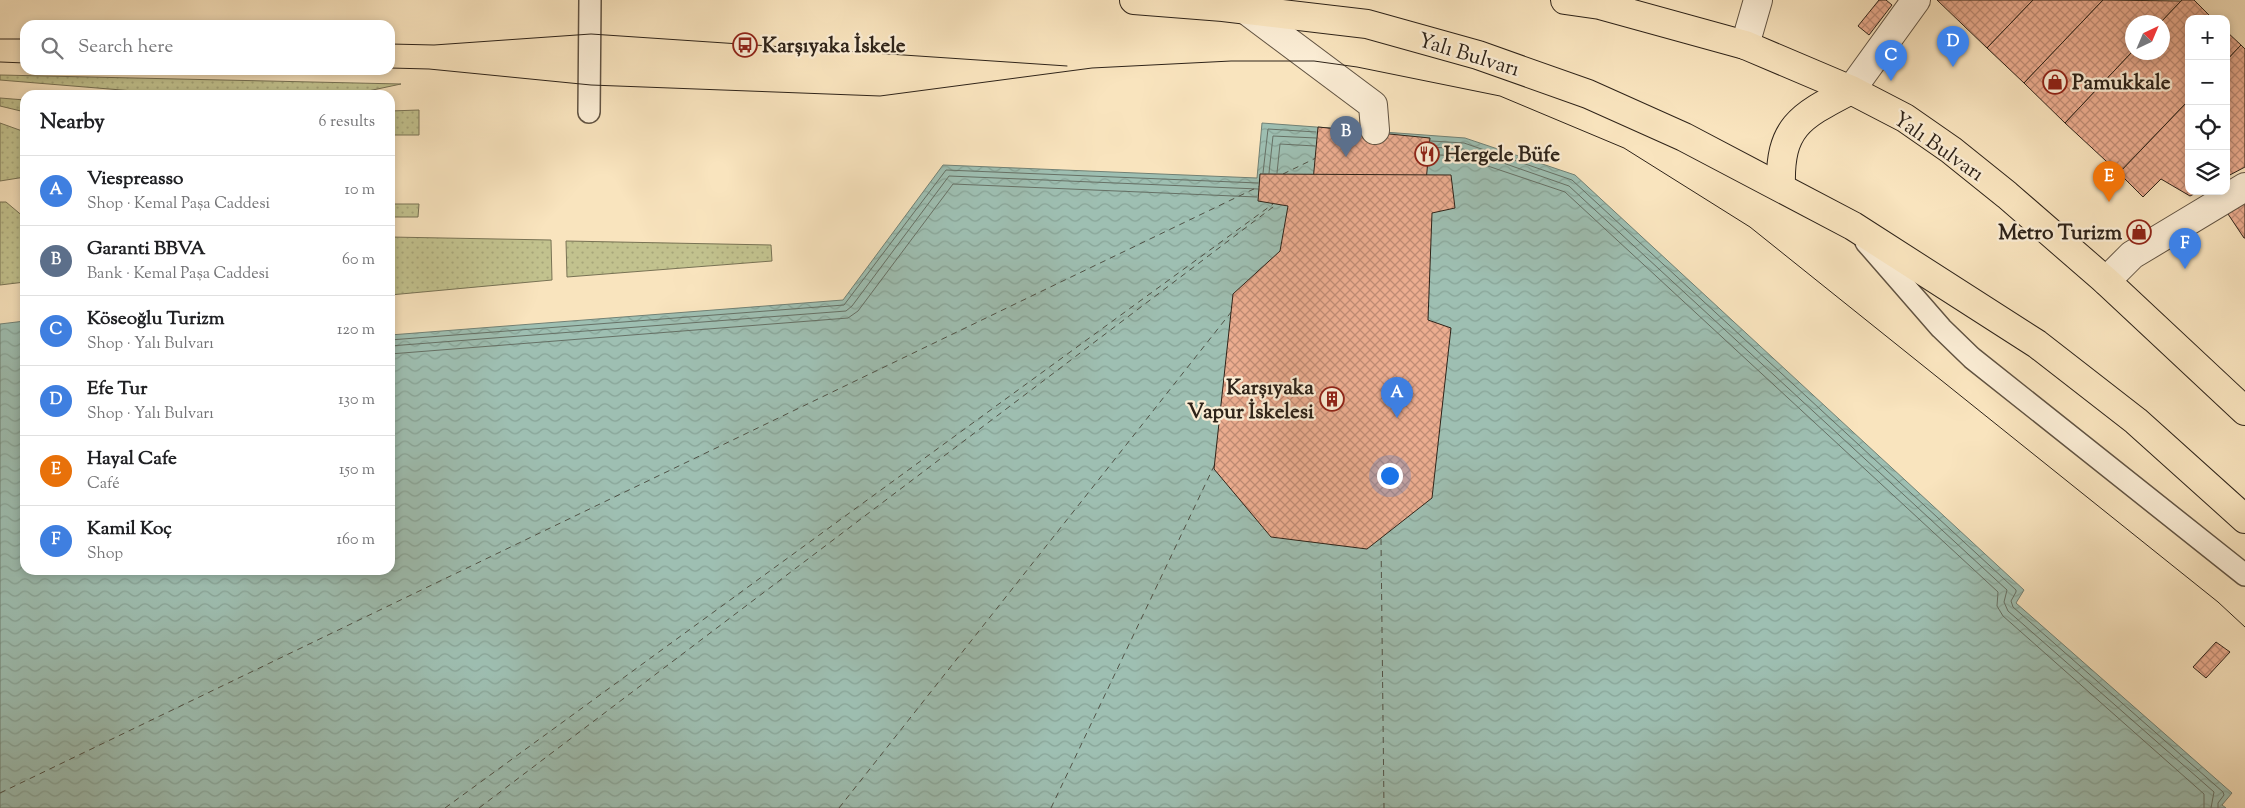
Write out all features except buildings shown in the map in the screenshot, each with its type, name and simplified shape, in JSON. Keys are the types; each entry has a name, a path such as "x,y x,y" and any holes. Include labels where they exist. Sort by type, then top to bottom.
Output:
{"main road":[{"name":"Yalı Bulvarı","path":"1134,0 1245,5 1367,24 1478,55 1588,94 1684,137 1853,226"},
{"name":"Yalı Bulvarı","path":"1565,0 1600,5 1745,45 1851,90 1905,118 1951,150 2007,195 2106,281 2245,411"},
{"path":"1782,187 1781,163 1790,133 1812,111 1851,90"},
{"path":"1853,226 2037,344 2136,421 2245,519"}],"street":[{"path":"1745,45 1758,0"},
{"path":"1851,90 1916,0"},
{"path":"1245,5 1373,105 1375,130"},
{"path":"2106,281 2132,255 2245,187"}],"lane":[{"path":"589,112 590,0"},
{"path":"1853,226 1941,328 1972,358 2222,554 2245,575"}],"green space":[{"path":"0,75 401,84 373,90 121,90 0,80"},
{"path":"0,98 20,100 20,111 0,106"},
{"path":"419,110 419,135 395,135 395,111"},
{"path":"0,123 20,130 20,178 0,181"},
{"path":"0,202 6,202 20,214 20,283 0,285"},
{"path":"395,204 419,204 418,217 395,217"},
{"path":"395,237 551,240 552,280 395,295"},
{"path":"566,241 771,245 772,261 567,277"}],"water":[{"path":"1262,123 1465,138 1575,175 2024,590 2016,603 2232,793 2222,805 2226,808 0,808 0,324 20,322 20,575 395,575 395,335 843,300 943,165 1257,178"}],"ferry route":[{"path":"1283,174 1316,158"},
{"path":"0,793 1260,186"},
{"path":"445,808 1273,204"},
{"path":"479,808 1277,204"},
{"path":"839,808 1232,311"},
{"path":"1051,808 1215,464"},
{"path":"1381,539 1384,808"}],"tram line":[{"path":"395,44 434,45 591,34 1067,66"},
{"path":"0,39 20,39"},
{"path":"395,68 429,69 591,85 880,96 1092,68 1231,61 1314,61 1357,67 1500,96 1624,148 1750,227 2218,602 2245,627"},
{"path":"0,62 20,63"}],"place":[{"name":"Karşıyaka İskele","path":"745,45"},
{"name":"Efe Tur","path":"1953,67"},
{"name":"Köseoğlu Turizm","path":"1891,81"},
{"name":"Pamukkale","path":"2055,82"},
{"name":"Hergele Büfe","path":"1427,154"},
{"name":"Garanti BBVA","path":"1346,157"},
{"name":"Hayal Cafe","path":"2109,202"},
{"name":"Metro Turizm","path":"2139,232"},
{"name":"Kamil Koç","path":"2185,269"},
{"name":"Karşıyaka Vapur İskelesi","path":"1332,399"},
{"name":"Viespreasso","path":"1397,418"}]}
